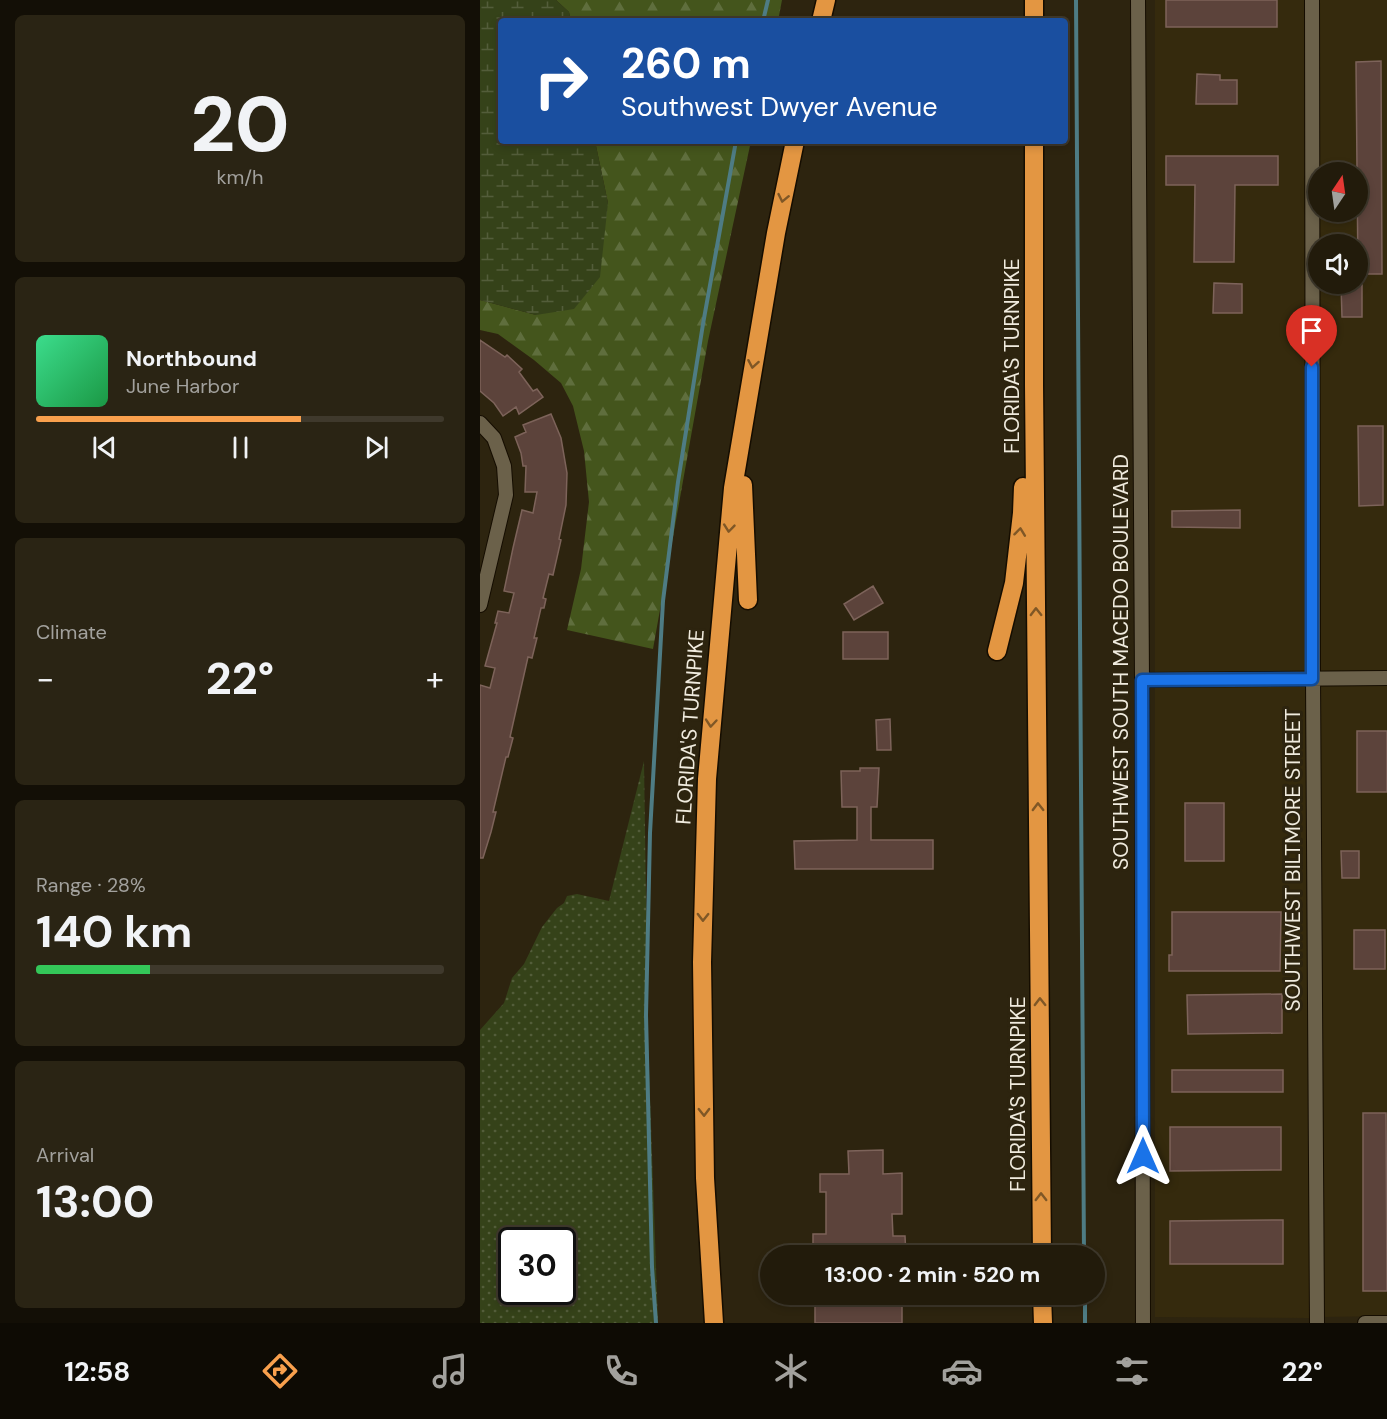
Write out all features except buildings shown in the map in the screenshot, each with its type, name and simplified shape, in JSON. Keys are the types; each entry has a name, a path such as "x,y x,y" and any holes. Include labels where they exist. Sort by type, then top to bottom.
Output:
{"highway":[{"path":"822,18 826,0"},
{"path":"1034,0 1034,18"},
{"name":"FLORIDA'S TURNPIKE","path":"714,1323 705,1178 702,962 707,779 733,488 776,233 794,144"},
{"name":"FLORIDA'S TURNPIKE","path":"1034,144 1042,1245"},
{"path":"997,651 1014,583 1022,513 1024,432 1034,385"},
{"path":"745,408 743,500 748,600"},
{"path":"1042,1305 1042,1323"}],"street":[{"name":"SOUTHWEST SOUTH MACEDO BOULEVARD","path":"1138,0 1143,1323"},
{"name":"SOUTHWEST BILTMORE STREET","path":"1312,0 1312,679 1317,1323"},
{"path":"480,423 494,438 504,466 506,495 480,605"},
{"path":"1142,680 1387,678"},
{"path":"1365,1323 1387,1323"}],"shaded area":[{"path":"1155,0 1305,0 1306,672 1155,673"},
{"path":"1318,0 1387,0 1387,670 1319,672 1318,294 1368,294 1368,234 1318,234 1318,222 1368,222 1368,162 1318,162"},
{"path":"1387,684 1387,1316 1323,1317 1319,686"},
{"path":"1306,686 1310,1318 1155,1317 1155,687"}],"green space":[{"path":"480,0 556,0 569,12 570,18 498,18 498,144 596,144 608,203 600,277 574,309 536,315 480,300"},
{"path":"556,0 782,0 779,18 570,18 569,12"},
{"path":"596,144 750,144 708,341 653,649 567,630 581,569 589,502 584,451 573,406 561,383 534,360 498,334 480,330 480,300 536,315 608,203"},
{"path":"644,761 648,1041 658,1323 480,1323 480,1030 504,1003 512,978 524,964 542,927 564,903 567,896 577,894 609,901"}],"waterway":[{"path":"764,18 768,0"},
{"path":"1076,0 1084,1245"},
{"path":"656,1323 652,1267 646,1015 650,833 663,601 678,482 703,324 735,144"},
{"path":"1085,1305 1085,1323"}],"route":[{"path":"1143,1156 1142,680 1312,679 1312,367"}]}
